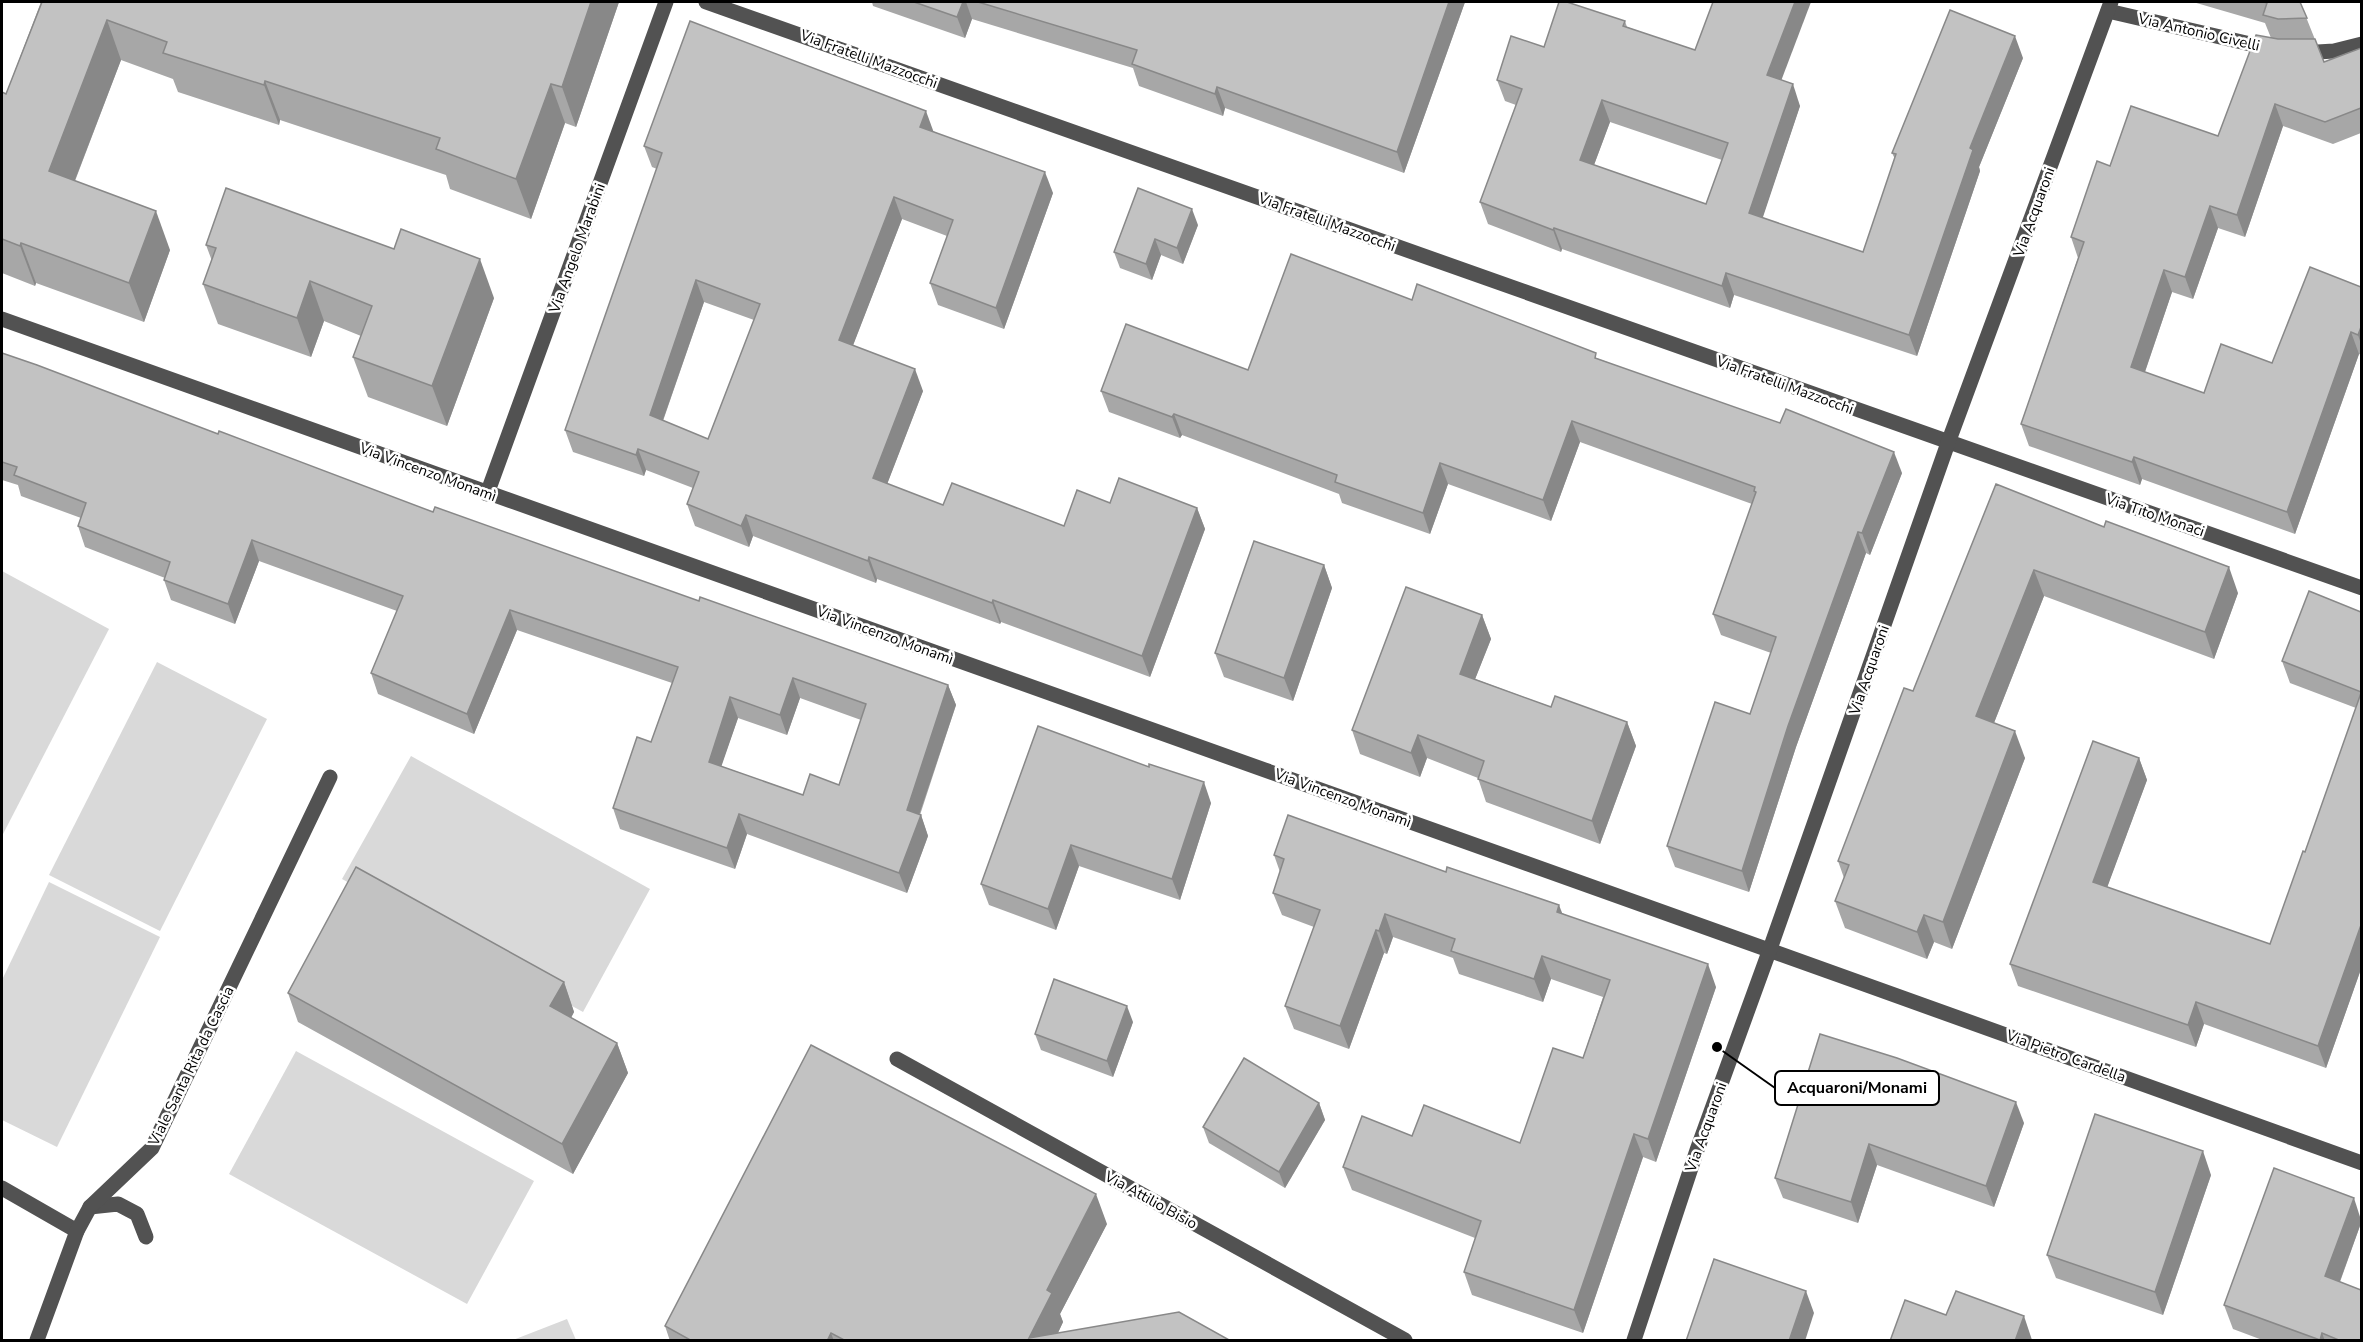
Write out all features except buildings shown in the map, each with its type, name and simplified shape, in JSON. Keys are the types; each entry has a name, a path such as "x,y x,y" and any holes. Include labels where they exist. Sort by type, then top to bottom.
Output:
{"street":[{"name":"Via Angelo Marabini","path":"487,494 666,2"},
{"name":"Via Fratelli Mazzocchi","path":"706,2 1948,443"},
{"name":"Via Acquaroni","path":"1634,1341 1697,1150 1948,443 2110,6"},
{"name":"Via Antonio Civelli","path":"2110,6 2286,52 2325,52 2361,44"},
{"name":"Via Vincenzo Monamì","path":"2,319 487,494 1770,949"},
{"name":"Via Tito Monaci","path":"1948,443 2361,588"},
{"name":"Viale Santa Rita da Cascia","path":"37,1341 77,1231 90,1207 152,1148 330,777"},
{"name":"Via Pietro Cardella","path":"1770,949 2361,1162"},
{"name":"Via Attilio Bisio","path":"897,1059 1405,1341"},
{"path":"2,1188 77,1231"},
{"path":"90,1207 118,1204 137,1214 146,1237"}],"shaded area":[{"path":"2,571 109,629 2,836"},
{"path":"157,662 267,719 160,931 49,875"},
{"path":"411,756 650,889 583,1012 342,879"},
{"path":"49,882 160,937 57,1147 2,1120 2,980"},
{"path":"296,1051 534,1181 467,1304 229,1174"},
{"path":"567,1319 576,1340 513,1340"}],"place":[{"name":"Acquaroni/Monami","path":"1717,1047"}]}
